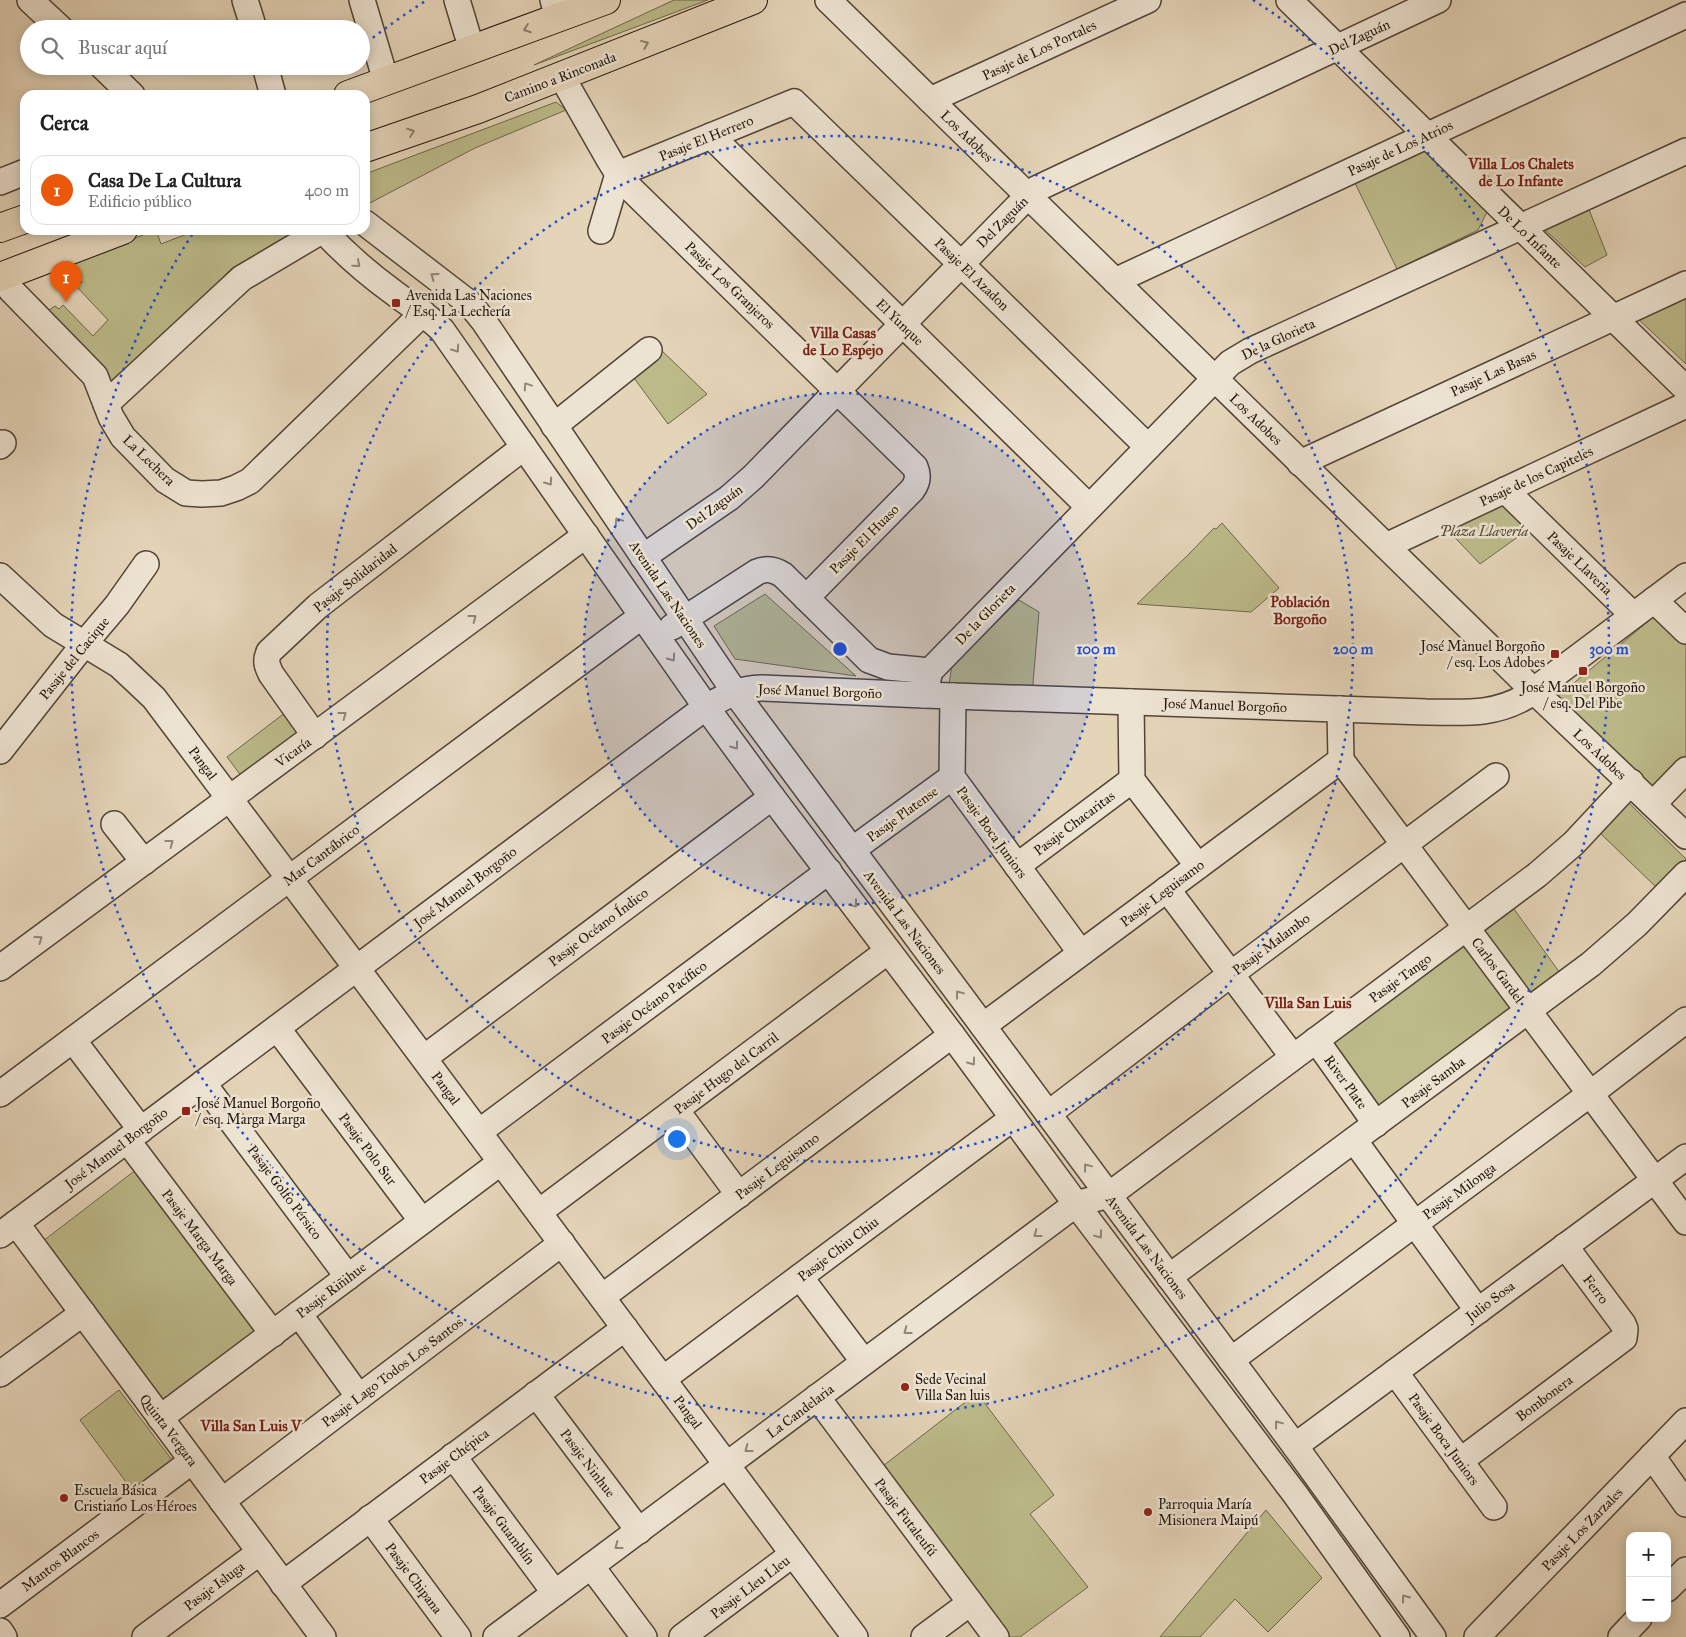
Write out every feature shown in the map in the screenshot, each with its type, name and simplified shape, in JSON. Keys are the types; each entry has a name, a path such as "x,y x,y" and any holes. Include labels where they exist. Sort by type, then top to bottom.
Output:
{"main road":[{"path":"362,90 472,50 556,9 606,0"},
{"name":"Camino a Rinconada","path":"370,146 478,109 562,77 753,0"},
{"path":"0,228 20,220"},
{"path":"1,277 110,235"}],"street":[{"path":"30,0 51,20"},
{"path":"245,0 251,20"},
{"path":"362,0 368,20"},
{"path":"458,0 472,50"},
{"name":"Los Adobes","path":"828,0 1534,691 1686,836"},
{"name":"Pasaje de Los Portales","path":"930,100 1148,0"},
{"name":"De Lo Infante","path":"1289,0 1686,389"},
{"name":"Del Zaguán","path":"643,557 742,488 1028,196 1044,184 1438,0"},
{"name":"Pasaje de Los Atrios","path":"1115,281 1686,15"},
{"path":"370,27 386,81"},
{"path":"111,75 127,90"},
{"path":"268,75 272,90"},
{"name":"Pasaje Los Granjeros","path":"562,77 618,174 915,467 918,477"},
{"name":"Pasaje El Herrero","path":"618,174 794,102"},
{"name":"Pasaje El Azadon","path":"794,102 1148,447"},
{"name":"El Yunque","path":"711,136 1089,507"},
{"name":"De la Glorieta","path":"930,671 1230,363 1244,354 1686,151"},
{"path":"0,182 20,174"},
{"path":"600,231 618,174"},
{"name":"Avenida Las Naciones","path":"370,227 469,303 483,320 734,691 1295,1446 1433,1637"},
{"path":"106,404 242,278 315,235"},
{"path":"328,235 370,276 423,313 442,330 706,707 952,1034 1076,1204 1295,1494 1387,1634"},
{"name":"La Lechera","path":"1,277 11,290 95,376 111,416 123,437 165,480 186,493 221,493 250,481 423,313"},
{"name":"Pasaje Las Basas","path":"1300,462 1686,284"},
{"path":"554,426 649,350"},
{"name":"Pasaje de los Capiteles","path":"1386,546 1686,405"},
{"name":"Pasaje Solidaridad","path":"315,736 271,674 266,659 269,652 318,606 524,447"},
{"name":"Pasaje El Huaso","path":"806,598 912,490 918,477"},
{"name":"Pasaje Llaveria","path":"1506,490 1633,615"},
{"name":"Vicaría","path":"0,968 586,534"},
{"name":"Pasaje del Cacique","path":"0,751 117,605 146,564"},
{"path":"657,636 757,572 771,569 778,572 806,598 869,660 888,667 930,671 924,695"},
{"name":"Pangal","path":"0,576 53,625 119,665 149,693 290,878 855,1637"},
{"name":"José Manuel Borgoño","path":"8,1229 706,707 734,691 762,688 1340,709 1486,712 1514,704 1534,691 1686,576"},
{"path":"1654,600 1686,631"},
{"name":"Mar Cantábrico","path":"0,1094 642,616"},
{"name":"Pasaje Boca Juniors","path":"953,696 952,777 1081,953"},
{"path":"1131,702 1132,780 1198,866"},
{"path":"1340,709 1341,760"},
{"name":"Carlos Gardel","path":"1341,760 1686,1222"},
{"name":"Pasaje Leguisamo","path":"983,1026 1341,760"},
{"path":"1653,804 1686,770"},
{"name":"Pasaje Malambo","path":"1048,1114 1231,974 1496,776"},
{"name":"Pasaje Platense","path":"852,850 952,777"},
{"name":"Pasaje Chacaritas","path":"1017,866 1132,780"},
{"name":"Pasaje Tango","path":"1109,1195 1467,929 1560,856 1631,782"},
{"name":"Pasaje Océano Índico","path":"424,1058 772,797"},
{"path":"114,824 144,862"},
{"name":"Pasaje Océano Pacífico","path":"479,1132 829,871"},
{"name":"Pasaje Samba","path":"1170,1277 1614,945 1686,874"},
{"path":"1167,889 1293,1057"},
{"name":"Pasaje Hugo del Carril","path":"539,1212 888,951"},
{"name":"Pasaje Milonga","path":"1231,1360 1590,1094 1686,1020"},
{"name":"Pasaje Polo Sur","path":"277,1028 422,1222"},
{"name":"Pasaje Leguisamo","path":"602,1297 952,1034"},
{"name":"Pasaje Marga Marga","path":"73,1040 134,1135 273,1334"},
{"name":"River Plate","path":"1316,1040 1376,1124"},
{"name":"Pasaje Golfo Pérsico","path":"203,1083 348,1277"},
{"path":"676,1110 739,1195"},
{"name":"Pasaje Chiu Chiu","path":"663,1379 1013,1118"},
{"path":"1354,1140 1478,1310"},
{"name":"Julio Sosa","path":"1295,1446 1686,1156"},
{"name":"Pasaje Riñihue","path":"160,1418 501,1162"},
{"name":"La Candelaria","path":"496,1637 1076,1204 1109,1195"},
{"name":"Quinta Vergara","path":"8,1229 83,1313 320,1636"},
{"name":"Pasaje Lago Todos Los Santos","path":"222,1501 562,1244"},
{"name":"Ferro","path":"1565,1246 1622,1324 1626,1333"},
{"path":"800,1277 864,1362"},
{"path":"0,1374 83,1313"},
{"path":"299,1314 359,1397"},
{"name":"Pasaje Chépica","path":"283,1584 625,1328"},
{"name":"Bombonera","path":"1460,1461 1621,1341 1626,1333"},
{"name":"Pasaje Boca Juniors","path":"1395,1372 1494,1507"},
{"name":"Pasaje Ninhue","path":"536,1394 639,1531"},
{"name":"Pasaje Futaleufú","path":"817,1397 996,1637"},
{"name":"Pasaje Los Zarzales","path":"1477,1637 1686,1421"},
{"name":"Pasaje Guamblín","path":"453,1456 555,1593"},
{"path":"1652,1456 1686,1504"},
{"name":"Mantos Blancos","path":"0,1604 192,1461"},
{"name":"Pasaje Chipana","path":"370,1518 458,1637"},
{"name":"Pasaje Isluga","path":"145,1637 260,1552"},
{"name":"Pasaje Lleu Lleu","path":"682,1637 794,1554"},
{"path":"591,1566 644,1637"},
{"path":"1671,1585 1686,1570"},
{"path":"924,1637 970,1603"},
{"path":"1621,1637 1635,1622"},
{"path":"0,1631 4,1637"}],"green space":[{"path":"674,0 708,0 534,65"},
{"path":"556,102 566,110 475,148 370,203 370,172"},
{"path":"1420,143 1488,210 1478,230 1397,269 1352,177"},
{"path":"1588,207 1607,255 1585,267 1542,227"},
{"path":"143,235 158,235 161,244 184,235 293,235 232,268 111,388 33,305 39,299 49,310 55,306 59,309 63,305 93,336 108,320 77,287 82,282 67,264"},
{"path":"1686,295 1686,364 1636,317"},
{"path":"659,348 707,394 668,424 631,374"},
{"name":"Plaza Llavería","path":"1506,494 1536,524 1480,564 1443,525"},
{"path":"1222,523 1279,588 1251,612 1137,604 1214,528 1216,529"},
{"path":"765,594 856,676 735,659 714,626"},
{"path":"1019,600 1039,612 1032,695 948,690 952,665"},
{"path":"1657,614 1686,641 1686,758 1652,793 1557,697"},
{"path":"286,712 304,736 245,781 227,757"},
{"path":"1629,803 1686,859 1657,888 1600,833"},
{"path":"1514,909 1560,973 1527,997 1480,933"},
{"path":"1464,939 1518,1012 1378,1115 1325,1043"},
{"path":"137,1169 262,1331 160,1408 43,1241"},
{"path":"119,1390 172,1460 132,1490 80,1420"},
{"path":"977,1393 1054,1495 1030,1514 1088,1587 1020,1637 1004,1637 879,1469"},
{"path":"1266,1510 1322,1578 1268,1632 1235,1599 1200,1637 1160,1637"}],"place":[{"name":"Casa De La Cultura","path":"66,302"},
{"name":"Avenida Las Naciones / Esq. La Lechería","path":"396,303"},
{"name":"José Manuel Borgoño / esq. Los Adobes","path":"1555,654"},
{"name":"José Manuel Borgoño / esq. Del Pibe","path":"1583,671"},
{"name":"José Manuel Borgoño / esq. Marga Marga","path":"186,1111"},
{"name":"Sede Vecinal Villa San luis","path":"905,1387"},
{"name":"Escuela Básica Cristiano Los Héroes","path":"64,1498"},
{"name":"Parroquia María Misionera Maipú","path":"1148,1512"}],"district":[{"name":"Villa Los Chalets de Lo Infante","path":"1521,172"},
{"name":"Villa Casas de Lo Espejo","path":"843,342"},
{"name":"Población Borgoño","path":"1300,610"},
{"name":"Villa San Luis","path":"1308,1003"},
{"name":"Villa San Luis V","path":"251,1426"}]}
